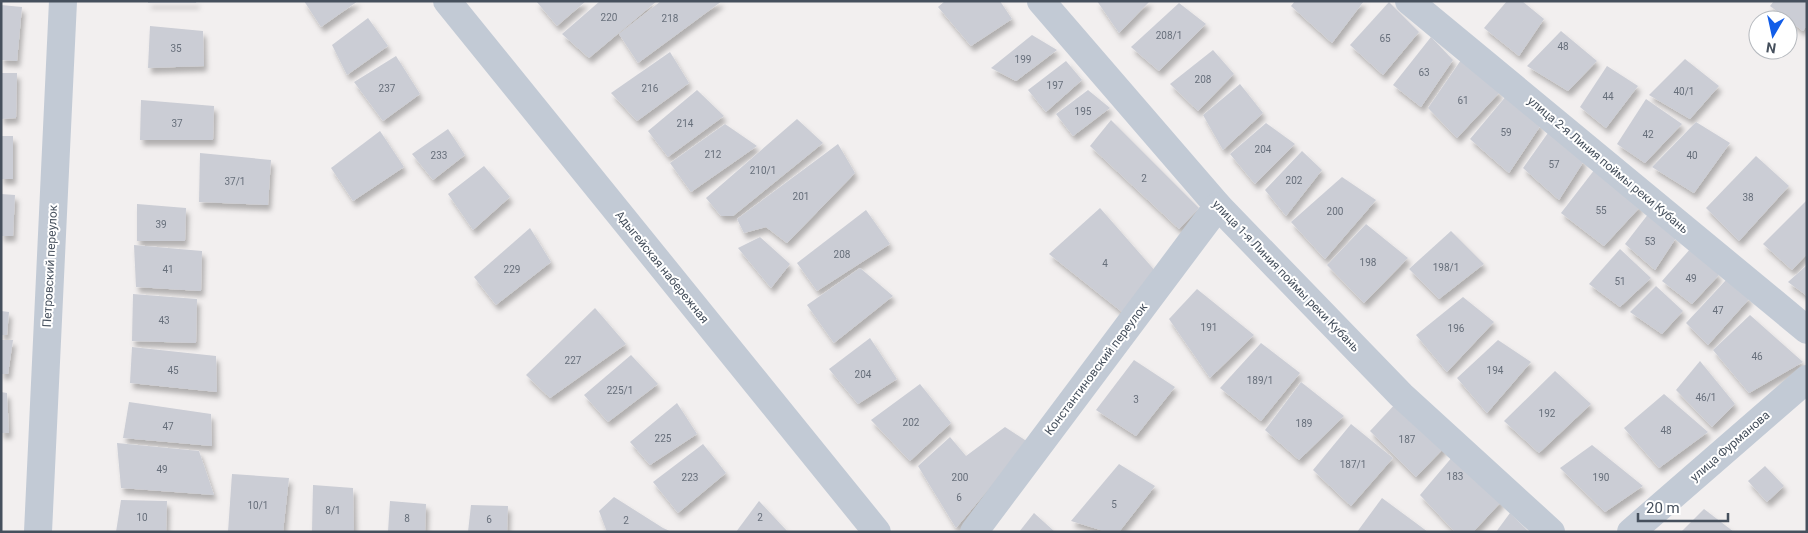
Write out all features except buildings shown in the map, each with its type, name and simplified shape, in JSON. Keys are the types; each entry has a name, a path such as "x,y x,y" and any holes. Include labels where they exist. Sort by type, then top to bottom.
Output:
{"street":[{"name":"Петровский переулок","path":"38,532 63,1"},
{"name":"Адыгейская набережная","path":"447,1 877,532"},
{"name":"улица 1-я Линия поймы реки Кубань","path":"1041,1 1218,206 1401,395 1551,532"},
{"name":"улица 2-я Линия поймы реки Кубань","path":"1409,1 1807,330"},
{"name":"Константиновский переулок","path":"974,532 1218,206"},
{"name":"улица Фурманова","path":"1631,532 1806,381"}]}
